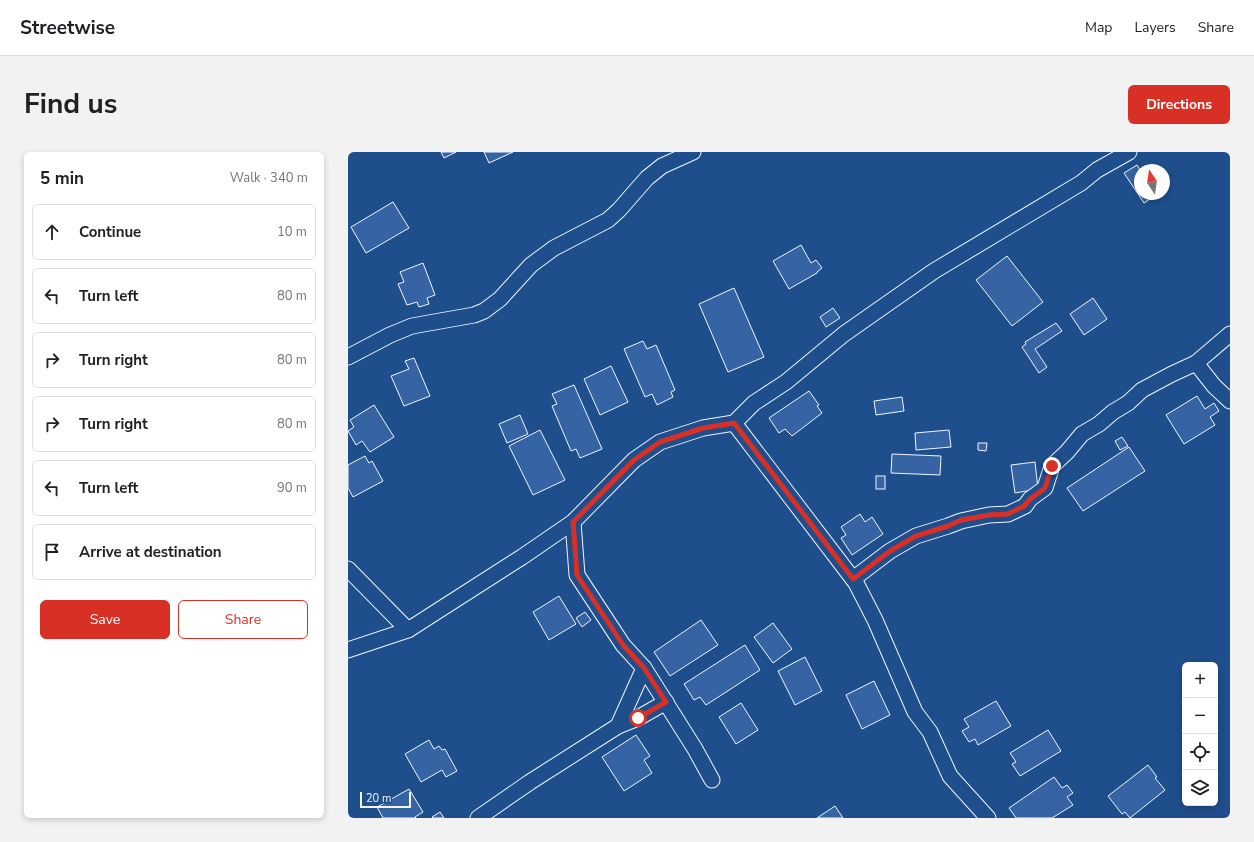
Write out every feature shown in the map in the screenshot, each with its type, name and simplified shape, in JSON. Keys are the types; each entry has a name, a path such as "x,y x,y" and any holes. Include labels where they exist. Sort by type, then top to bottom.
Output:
{"street":[{"path":"348,357 390,334 412,326 474,315 484,311 500,299 531,266 554,248 608,220 619,210 647,178 662,166 693,152"},
{"path":"348,650 408,630 522,557 573,522 634,460 660,442 703,428 734,423 754,403 786,382 844,334 934,271 1129,152"},
{"path":"853,579 890,551 916,536 948,526 961,520 989,515 1008,514 1024,506 1030,499 1045,488 1052,466 1067,452 1082,434 1128,403 1142,390 1196,363 1230,334"},
{"path":"1196,363 1214,386 1230,401"},
{"path":"734,423 853,579 875,620 915,712 930,732 950,776 988,818"},
{"path":"573,522 577,575 623,645 644,668 695,749 712,780"},
{"path":"348,569 408,630"},
{"path":"618,726 644,668"},
{"path":"478,818 530,782 618,726 638,718 666,702"}],"building":[{"path":"441,152 456,152 444,158"},
{"path":"484,152 513,152 489,163"},
{"path":"1134,167 1134,188 1124,173"},
{"path":"393,202 409,228 366,253 351,227"},
{"path":"801,245 811,263 816,260 822,268 817,273 789,289 773,261"},
{"path":"1007,256 1043,302 1012,326 976,280"},
{"path":"423,263 435,295 427,298 429,304 419,307 417,302 407,305 398,284 404,282 400,272"},
{"path":"734,288 764,357 728,372 699,304"},
{"path":"1093,298 1107,319 1084,335 1070,314"},
{"path":"833,308 840,318 826,327 820,317"},
{"path":"1056,323 1062,331 1035,349 1047,367 1039,373 1022,347 1026,344 1025,342"},
{"path":"643,341 647,349 656,345 675,390 671,392 673,397 657,405 652,394 645,397 624,349"},
{"path":"414,358 430,396 404,406 391,376 409,369 405,361"},
{"path":"611,366 628,402 600,415 584,379"},
{"path":"574,385 602,449 580,458 576,449 571,451 552,406 557,404 552,394"},
{"path":"809,391 819,405 817,406 822,413 792,436 785,429 779,433 769,418"},
{"path":"1197,396 1205,409 1214,403 1219,411 1210,417 1215,425 1184,444 1166,415"},
{"path":"902,397 904,411 876,415 874,401"},
{"path":"374,405 394,437 370,452 362,441 356,445 348,431 354,427 350,420"},
{"path":"520,415 528,434 507,443 499,424"},
{"path":"540,430 565,480 533,495 509,446"},
{"path":"949,430 951,447 916,450 915,433"},
{"path":"1122,437 1128,446 1120,450 1115,441"},
{"path":"978,443 987,443 986,451 978,450"},
{"path":"1129,447 1145,471 1083,511 1067,488"},
{"path":"892,454 941,456 940,475 891,473"},
{"path":"365,456 369,463 372,461 383,481 353,497 348,488 348,465"},
{"path":"1035,462 1038,489 1015,493 1011,465"},
{"path":"876,476 885,476 885,489 876,489"},
{"path":"860,514 865,522 872,517 883,534 852,555 841,538 846,535 841,527"},
{"path":"559,596 576,624 549,640 533,612"},
{"path":"585,612 591,620 582,627 576,618"},
{"path":"701,620 718,645 670,676 654,652"},
{"path":"773,623 792,649 773,663 754,637"},
{"path":"745,645 760,670 706,705 700,697 694,700 684,684"},
{"path":"805,657 822,691 795,705 778,671"},
{"path":"874,681 890,715 862,729 846,695"},
{"path":"996,701 1011,726 978,745 975,739 969,742 962,731 969,727 964,719"},
{"path":"741,703 758,730 736,744 719,717"},
{"path":"1048,730 1061,751 1020,776 1012,764 1016,762 1010,753"},
{"path":"636,735 650,756 644,760 652,773 624,791 602,757"},
{"path":"429,740 434,749 439,746 442,750 445,749 457,771 446,777 442,770 421,782 405,754"},
{"path":"1148,765 1157,777 1155,778 1165,790 1130,818 1125,812 1122,814 1108,796"},
{"path":"1054,777 1062,788 1067,785 1073,793 1067,797 1073,805 1052,818 1016,818 1009,808"},
{"path":"409,789 423,812 415,817 416,818 383,818 377,807"},
{"path":"835,806 843,818 817,818"},
{"path":"440,812 444,818 432,817"}],"route":[{"path":"638,718 666,702 644,668 623,645 577,575 573,522 634,460 660,442 703,428 734,423 853,579 890,551 916,536 948,526 961,520 989,515 1008,514 1024,506 1030,499 1045,488 1052,466"}]}
